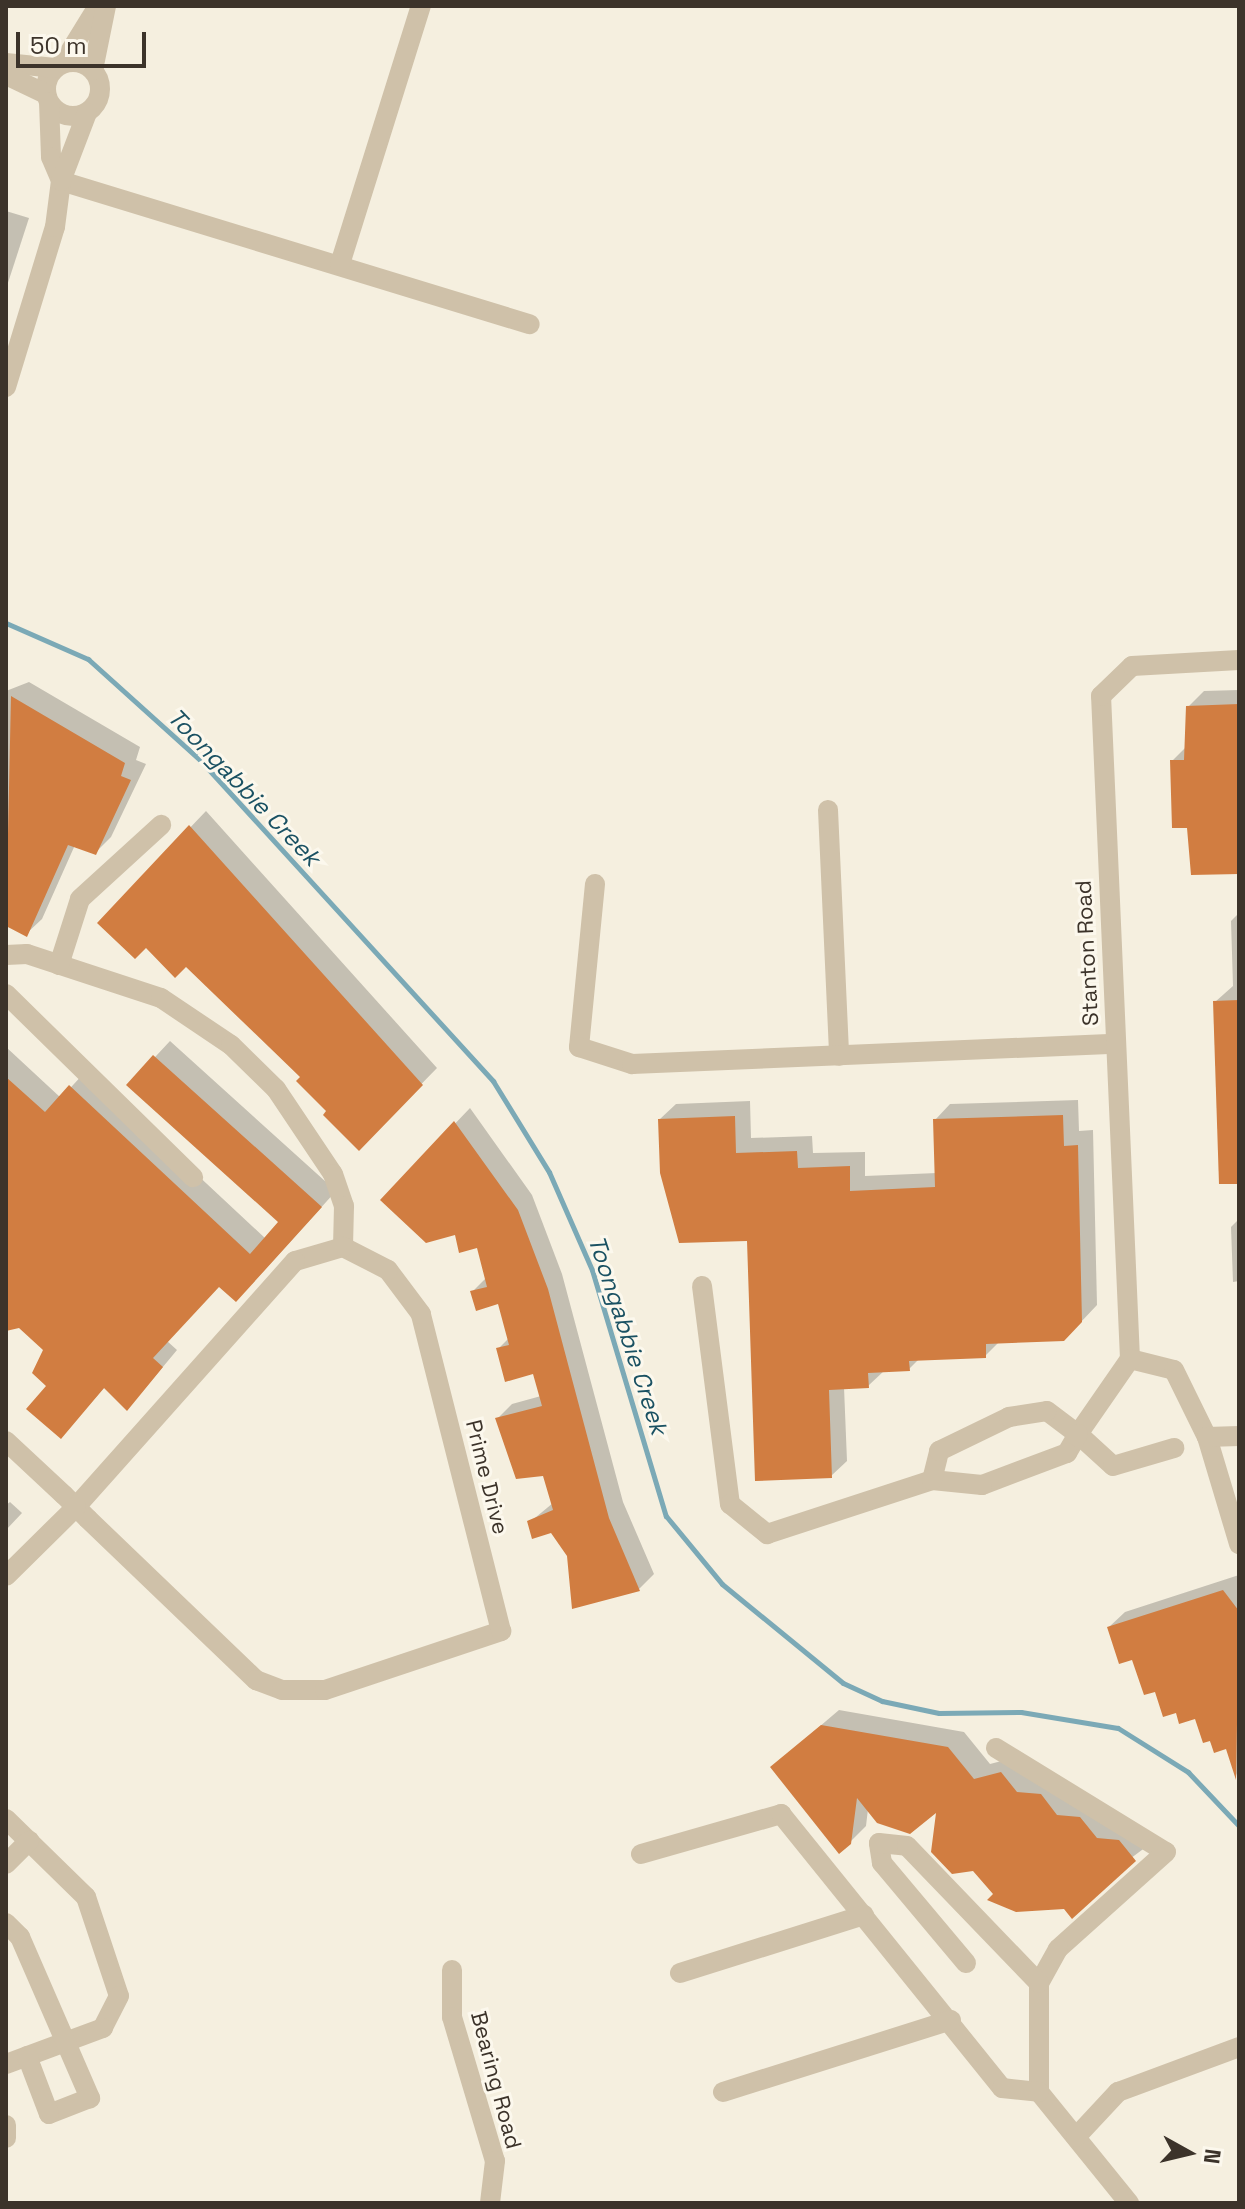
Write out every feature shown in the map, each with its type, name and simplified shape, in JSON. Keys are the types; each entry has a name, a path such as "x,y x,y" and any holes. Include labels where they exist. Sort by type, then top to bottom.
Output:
{"street":[{"path":"61,181 51,157 47,98 59,66 98,6"},
{"path":"6,387 55,227 61,181 87,113 100,93 93,70 106,6"},
{"path":"340,264 421,6"},
{"path":"6,63 93,70"},
{"path":"6,75 47,98 66,116 87,113"},
{"path":"61,181 530,324"},
{"name":"Stanton Road","path":"1130,1359 1101,696 1132,666 1239,660"},
{"path":"828,810 839,1056"},
{"path":"59,965 80,899 161,825"},
{"path":"595,884 579,1047 632,1064 1115,1044"},
{"path":"6,955 59,965 161,998 242,1056 310,1133 333,1174 344,1206 343,1247 295,1261 76,1507 6,1576"},
{"path":"6,994 193,1177"},
{"name":"Prime Drive","path":"76,1507 256,1680 282,1690 325,1690 501,1631 421,1314 388,1270 343,1247"},
{"path":"702,1286 730,1504 767,1534 932,1480 982,1485 1067,1453 1130,1359 1174,1370 1207,1437 1239,1544"},
{"path":"932,1480 939,1451 1009,1417 1047,1411 1113,1466 1174,1448"},
{"path":"1207,1437 1239,1436"},
{"path":"6,1441 76,1507"},
{"path":"996,1748 1166,1852 1058,1949 1039,1983 1039,2092 1129,2203"},
{"path":"641,1854 781,1814 951,2020 1002,2088 1039,2092"},
{"path":"6,1819 99,1918 119,1996 103,2028 6,2064"},
{"path":"6,1864 29,1841"},
{"path":"966,1963 882,1863 879,1843 907,1846 1039,1983"},
{"path":"680,1973 864,1915"},
{"path":"6,1923 20,1937 90,2098 49,2114 27,2056"},
{"name":"Bearing Road","path":"452,1970 452,2017 495,2161 490,2203"},
{"path":"723,2092 951,2020"},
{"path":"1076,2137 1118,2092 1239,2047"},
{"path":"6,2125 6,2138"}],"building":[{"path":"11,696 125,763 121,776 131,780 96,855 68,845 27,937 6,926"},
{"path":"1239,704 1239,874 1191,875 1187,828 1172,828 1170,760 1184,760 1186,706"},
{"path":"189,825 423,1085 359,1151 323,1115 326,1111 296,1081 300,1077 186,967 175,978 146,948 135,959 97,923"},
{"path":"1239,1000 1239,1184 1219,1184 1213,1001"},
{"path":"153,1055 322,1207 236,1302 219,1287 153,1358 163,1367 127,1411 104,1388 61,1439 26,1409 46,1386 32,1373 43,1350 19,1328 6,1331 6,1077 45,1112 69,1085 250,1254 278,1222 126,1085"},
{"path":"1063,1115 1064,1146 1078,1145 1082,1322 1064,1341 986,1344 986,1358 909,1361 910,1371 868,1373 869,1388 829,1390 832,1478 755,1481 747,1241 679,1243 660,1173 658,1119 735,1116 736,1153 797,1151 798,1168 850,1166 850,1191 935,1187 933,1119"},
{"path":"454,1121 518,1210 548,1289 609,1518 640,1591 572,1609 567,1556 551,1533 532,1539 527,1521 553,1510 543,1476 516,1479 495,1418 542,1406 533,1374 505,1382 496,1348 509,1345 498,1304 476,1311 470,1291 487,1287 477,1248 459,1253 455,1235 426,1243 380,1200"},
{"path":"1223,1590 1239,1611 1236,1780 1226,1749 1214,1753 1210,1741 1203,1743 1195,1719 1179,1724 1176,1713 1163,1717 1155,1692 1144,1695 1132,1660 1119,1664 1107,1627"},
{"path":"821,1725 948,1747 974,1779 1001,1772 1017,1792 1041,1794 1057,1815 1080,1817 1097,1838 1119,1840 1136,1861 1072,1919 1064,1909 1016,1912 987,1900 993,1894 973,1871 952,1874 931,1852 936,1813 910,1834 877,1823 857,1798 851,1844 839,1854 770,1767"}],"waterway":[{"name":"Toongabbie Creek","path":"6,623 88,659 200,760 493,1081 549,1172 592,1270 666,1516 722,1584 843,1683 882,1701 939,1713 1021,1712 1118,1728 1188,1772 1239,1826"}]}
